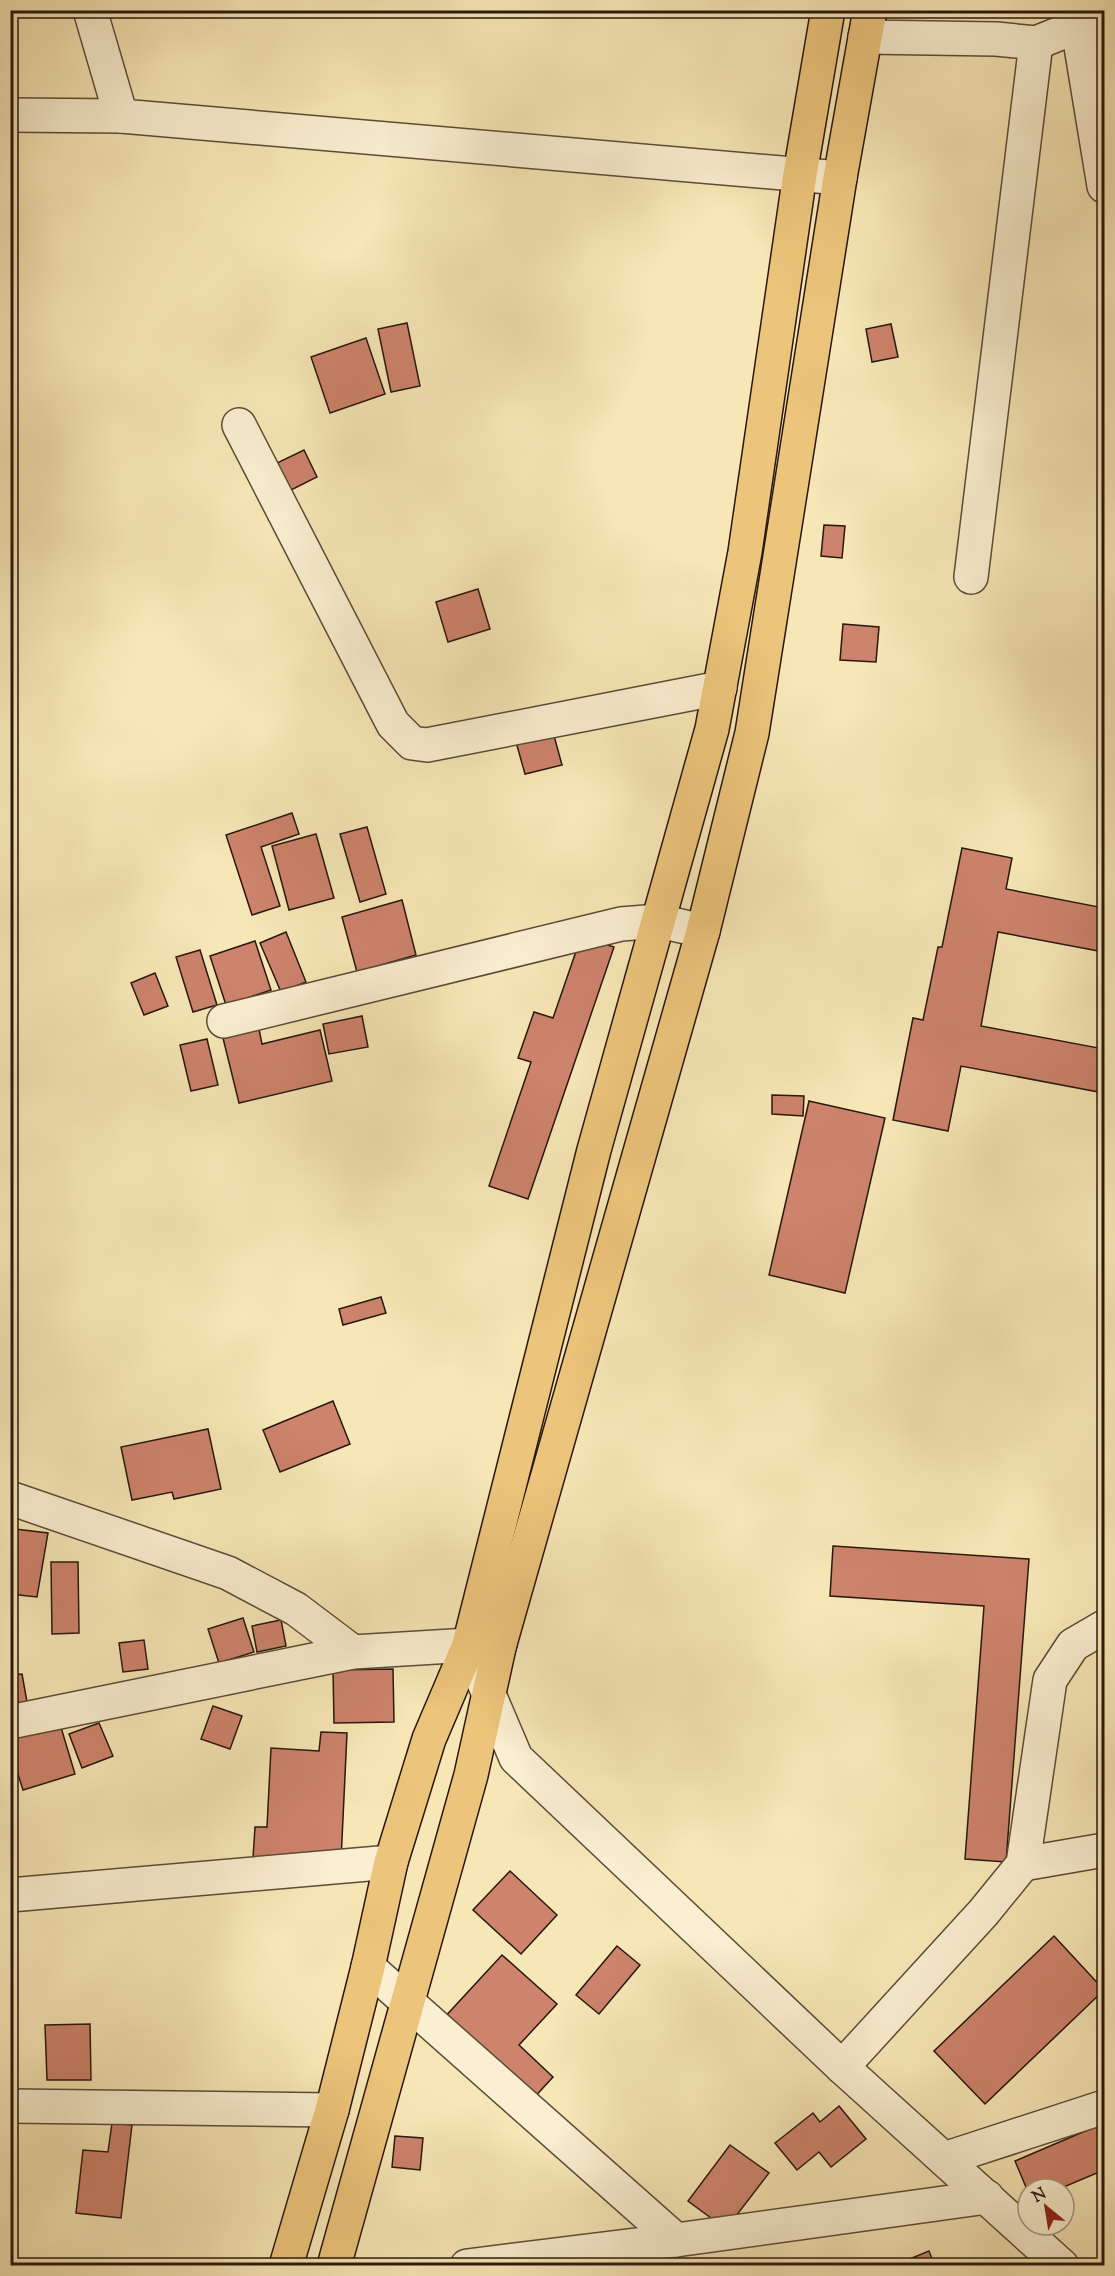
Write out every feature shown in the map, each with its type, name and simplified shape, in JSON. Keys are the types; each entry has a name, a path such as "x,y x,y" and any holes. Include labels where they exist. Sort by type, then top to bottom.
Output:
{"main road":[{"path":"489,1645 594,1150 712,729 745,552 800,174 828,10"},
{"path":"286,2265 332,2110 368,1967 391,1862 429,1739 489,1645 703,931 752,733 840,178 868,23"},
{"path":"334,2265 471,1775 489,1694"}],"street":[{"path":"90,10 121,116"},
{"path":"868,23 1036,43 1086,20 1104,186"},
{"path":"971,576 1036,43"},
{"path":"10,116 121,116 840,178"},
{"path":"239,425 393,724 412,743 427,745 720,688"},
{"path":"224,1022 621,924 659,921 703,931"},
{"path":"10,1498 228,1573 296,1609 353,1652"},
{"path":"842,2067 983,1913 1023,1864 1050,1680 1073,1646 1104,1627"},
{"path":"10,1722 353,1652 489,1645 489,1694 516,1758 842,2067 1062,2265"},
{"path":"1023,1864 1104,1850"},
{"path":"10,1895 391,1862"},
{"path":"368,1967 676,2240"},
{"path":"10,2106 332,2110"},
{"path":"944,2159 1104,2107"},
{"path":"467,2265 676,2240 987,2197"}],"building":[{"path":"407,323 420,386 391,392 378,329"},
{"path":"891,324 898,357 872,362 866,329"},
{"path":"366,338 385,394 330,413 311,357"},
{"path":"304,450 317,477 291,490 277,463"},
{"path":"824,525 845,526 842,558 821,556"},
{"path":"478,589 490,629 448,642 436,602"},
{"path":"843,624 879,627 876,662 840,660"},
{"path":"553,732 562,765 525,774 516,742"},
{"path":"292,813 299,834 261,847 280,906 252,915 226,835"},
{"path":"367,827 386,894 360,902 340,834"},
{"path":"316,834 334,898 289,910 272,846"},
{"path":"962,848 1012,858 1006,889 1104,908 1104,952 998,932 981,1026 1104,1049 1104,1093 961,1066 948,1131 893,1120 913,1018 923,1020 938,947 942,947"},
{"path":"402,900 416,955 357,972 342,917"},
{"path":"286,932 306,982 281,992 260,943"},
{"path":"581,937 614,947 528,1199 489,1186 531,1062 518,1058 534,1012 553,1018"},
{"path":"255,941 271,990 226,1005 210,956"},
{"path":"200,950 217,1005 193,1012 176,957"},
{"path":"155,973 168,1006 144,1015 131,983"},
{"path":"362,1016 368,1047 329,1054 323,1024"},
{"path":"259,1029 262,1044 320,1030 332,1081 239,1103 223,1038"},
{"path":"207,1039 218,1085 191,1091 180,1045"},
{"path":"772,1095 804,1096 803,1116 772,1114"},
{"path":"809,1101 885,1118 845,1293 769,1275"},
{"path":"381,1297 386,1313 343,1325 339,1309"},
{"path":"333,1401 350,1444 280,1472 263,1430"},
{"path":"208,1429 221,1489 174,1499 172,1492 132,1500 121,1447"},
{"path":"15,1529 48,1533 37,1597 10,1594 10,1561"},
{"path":"833,1546 1029,1559 1006,1862 965,1859 984,1606 830,1596"},
{"path":"51,1562 78,1562 79,1633 52,1634"},
{"path":"243,1618 254,1652 219,1663 208,1629"},
{"path":"281,1620 286,1646 257,1652 252,1626"},
{"path":"144,1640 148,1669 123,1672 119,1643"},
{"path":"393,1669 394,1722 334,1723 333,1670"},
{"path":"22,1674 27,1702 10,1705 10,1675"},
{"path":"213,1706 242,1716 230,1749 201,1739"},
{"path":"99,1723 113,1756 82,1768 69,1734"},
{"path":"60,1724 75,1774 23,1790 10,1749 10,1738"},
{"path":"321,1732 347,1733 341,1861 253,1858 255,1827 267,1827 271,1748 319,1751"},
{"path":"510,1871 557,1915 521,1954 473,1910"},
{"path":"1054,1936 1104,1990 985,2104 934,2051"},
{"path":"617,1946 640,1965 599,2014 576,1995"},
{"path":"502,1955 557,2004 519,2045 553,2077 531,2101 442,2020"},
{"path":"90,2024 91,2080 47,2080 45,2025"},
{"path":"839,2106 866,2139 831,2167 819,2152 797,2170 775,2143 813,2113 820,2122"},
{"path":"112,2123 132,2125 121,2218 76,2213 83,2150 108,2152"},
{"path":"1104,2123 1104,2170 1076,2182 1076,2177 1022,2177 1015,2161"},
{"path":"395,2136 423,2138 420,2170 392,2167"},
{"path":"730,2145 769,2173 726,2229 688,2201"},
{"path":"929,2251 935,2266 901,2266 900,2263"}]}
